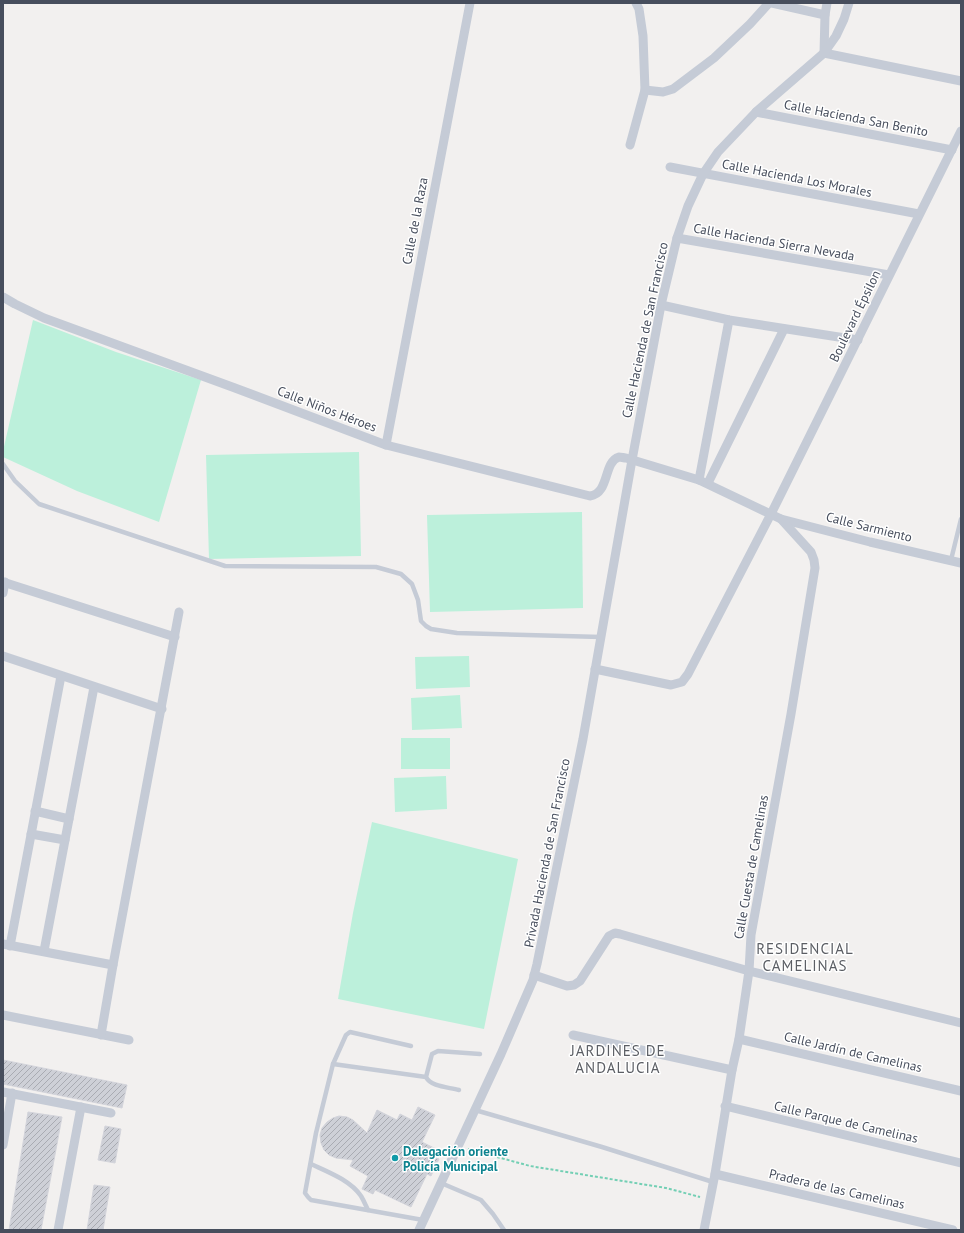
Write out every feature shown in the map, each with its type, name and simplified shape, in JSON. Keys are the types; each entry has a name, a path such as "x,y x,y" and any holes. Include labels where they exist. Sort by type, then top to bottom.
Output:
{"street":[{"name":"Calle de la Raza","path":"386,445 470,3"},
{"path":"630,145 645,90 643,36 639,9 636,3"},
{"path":"645,90 664,92 673,89 714,58 770,3 825,16"},
{"path":"827,3 825,16 824,53 961,81"},
{"name":"Calle Hacienda de San Francisco","path":"632,460 661,305 677,238 688,206 703,174 718,152 756,112 824,53 836,36 844,19 849,3"},
{"name":"Calle Hacienda San Benito","path":"756,112 952,150"},
{"name":"Boulevard Épsilon","path":"595,669 671,685 682,682 688,674 771,514 961,131"},
{"name":"Calle Hacienda Los Morales","path":"670,167 919,214"},
{"name":"Calle Hacienda Sierra Nevada","path":"677,238 889,275"},
{"name":"Calle Niños Héroes","path":"3,297 44,318 386,445 590,496 595,495 602,489 615,460 619,457 632,460"},
{"path":"661,305 729,320 858,340"},
{"path":"699,480 729,320"},
{"path":"708,483 784,329"},
{"name":"Calle Sarmiento","path":"632,460 708,483 781,519 870,542 961,563"},
{"name":"Privada Hacienda de San Francisco","path":"419,1230 501,1054 534,975 583,739 632,460"},
{"name":"Calle Cuesta de Camelinas","path":"704,1230 738,1039 749,971 752,935 790,722 815,568 811,552 781,519"},
{"path":"3,593 4,582 174,637"},
{"path":"101,1035 112,965 162,709 179,612"},
{"path":"3,656 162,709"},
{"path":"60,676 31,834 7,945 112,965"},
{"path":"44,951 94,687"},
{"path":"35,811 69,819"},
{"path":"31,834 65,840"},
{"path":"534,975 567,986 574,985 580,981 608,936 615,933 749,971 961,1023"},
{"path":"3,1015 129,1040"},
{"path":"573,1035 732,1070"},
{"name":"Calle Jardín de Camelinas","path":"738,1039 961,1091"},
{"path":"3,1145 7,1092 111,1113"},
{"name":"Calle Parque de Camelinas","path":"725,1106 961,1163"},
{"path":"58,1230 81,1107"},
{"name":"Pradera de las Camelinas","path":"714,1178 953,1230"}],"lane":[{"path":"3,464 15,481 38,504 225,566 376,567 401,574 412,584 418,600 422,621 431,629 457,633 601,637"},
{"path":"951,560 961,519"},
{"path":"411,1046 350,1032 346,1035 333,1064 316,1133 306,1193 311,1200 423,1220"},
{"path":"459,1090 431,1084 426,1076 432,1054 438,1051 480,1054"},
{"path":"333,1064 426,1076"},
{"path":"475,1110 714,1178"},
{"path":"311,1164 338,1177 354,1188 368,1210"},
{"path":"441,1183 481,1200 504,1230"}],"path":[{"path":"459,1146 530,1166 666,1188 709,1200"}],"green space":[{"path":"33,320 116,352 201,380 159,522 77,491 3,457 3,451"},
{"path":"359,452 361,556 209,559 206,455"},
{"path":"582,512 583,608 430,612 427,515"},
{"path":"469,656 470,687 416,689 415,657"},
{"path":"460,695 462,728 412,730 411,698"},
{"path":"401,738 450,738 450,769 401,769"},
{"path":"446,776 447,809 395,812 394,778"},
{"path":"372,822 518,859 484,1029 338,999 353,913"}],"building":[{"path":"3,1060 127,1085 122,1108 3,1084"},
{"name":"Delegación oriente Policía Municipal","path":"418,1107 435,1115 422,1142 438,1150 434,1157 439,1159 431,1176 427,1174 411,1207 375,1190 373,1194 362,1189 368,1176 350,1166 353,1160 336,1158 329,1155 324,1150 321,1143 320,1135 322,1128 333,1118 339,1116 347,1117 353,1120 367,1133 377,1110 397,1120 400,1114 412,1120"},
{"path":"28,1112 62,1117 41,1230 9,1230"},
{"path":"105,1126 121,1129 115,1163 98,1160"},
{"path":"94,1185 110,1187 103,1230 87,1230"}],"place":[{"name":"Delegación oriente Policía Municipal","path":"395,1158"}],"district":[{"name":"RESIDENCIAL CAMELINAS","path":"805,956"},
{"name":"JARDINES DE ANDALUCIA","path":"618,1058"}]}
